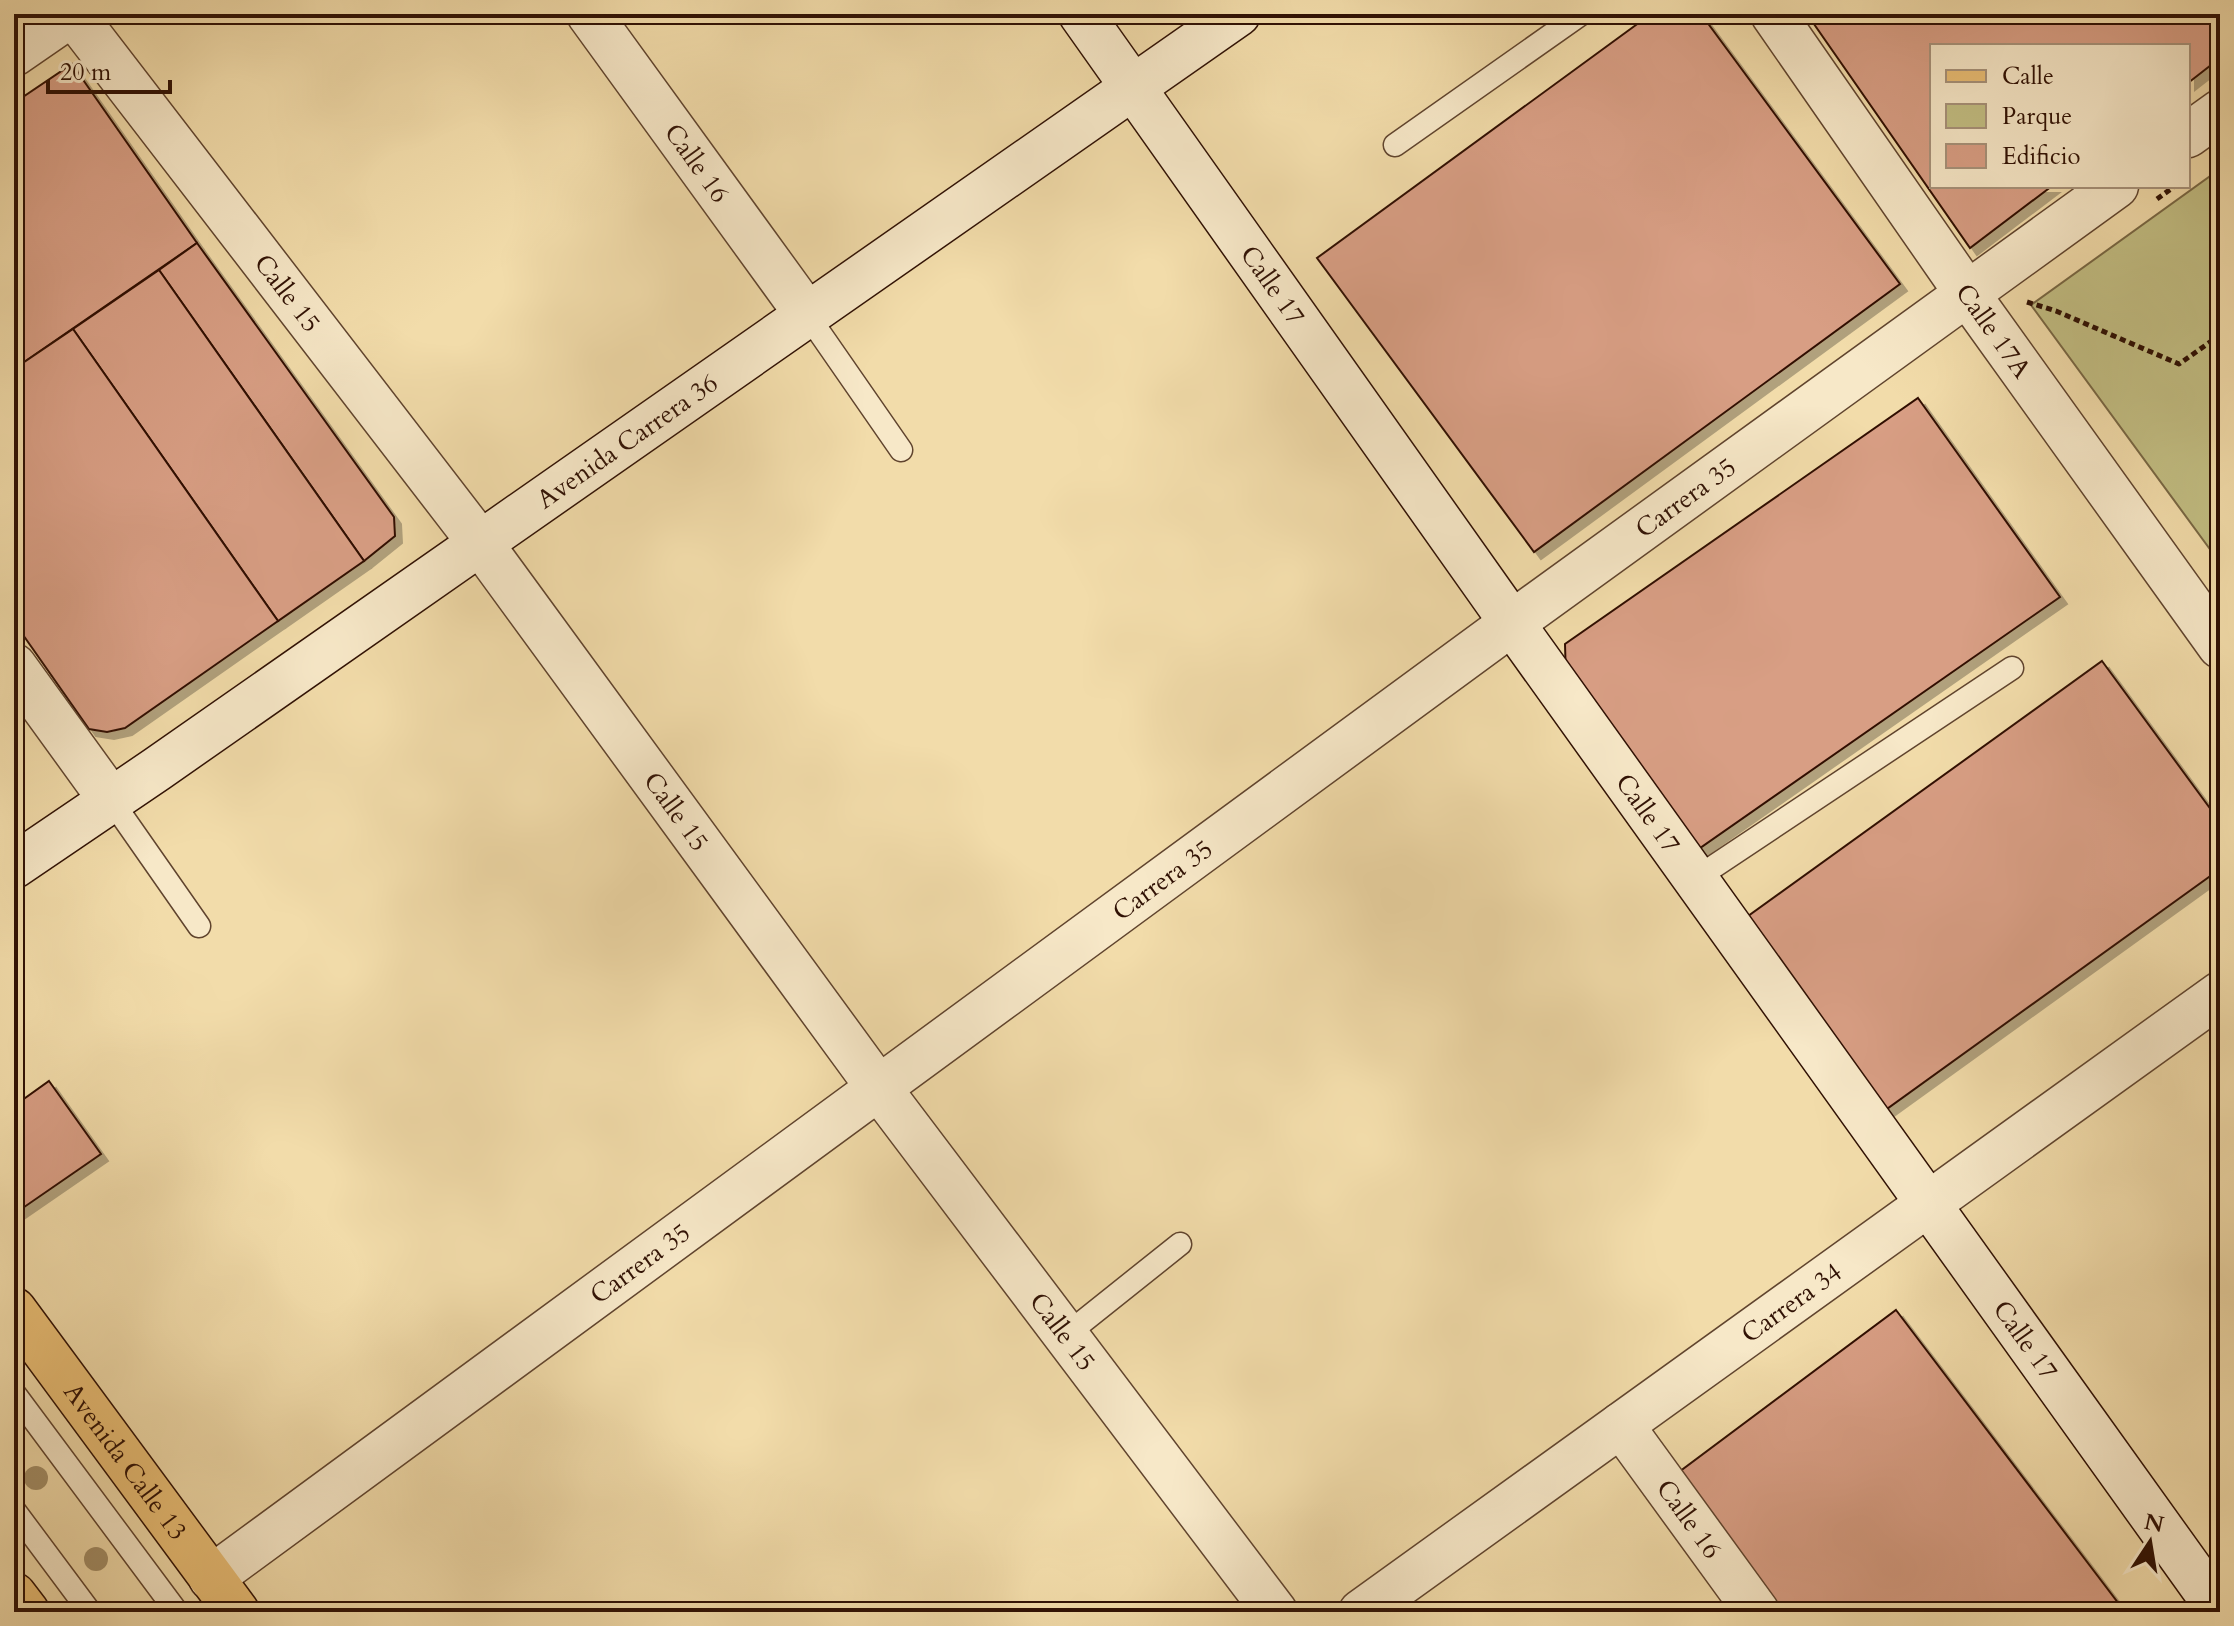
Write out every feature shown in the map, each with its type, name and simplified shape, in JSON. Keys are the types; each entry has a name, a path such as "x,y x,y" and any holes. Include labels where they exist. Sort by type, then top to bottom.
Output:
{"main road":[{"name":"Avenida Calle 13","path":"14,1310 237,1612"},
{"path":"14,1595 27,1612"}],"street":[{"path":"14,54 72,14"},
{"name":"Calle 15","path":"72,14 481,544 878,1087 1275,1612"},
{"name":"Calle 16","path":"589,14 806,313"},
{"name":"Calle 17","path":"1081,14 1512,623 2220,1611"},
{"name":"Avenida Carrera 36","path":"14,866 481,544 806,313 1238,14"},
{"name":"Calle 17A","path":"1773,14 1966,292 2220,646"},
{"path":"2190,134 2220,112"},
{"name":"Carrera 35","path":"211,1578 1512,623 2113,188"},
{"path":"14,666 111,800"},
{"name":"Carrera 34","path":"1361,1612 2220,994"},
{"name":"Calle 16","path":"1621,1425 1757,1612"}],"lane":[{"path":"1395,145 1581,14"},
{"path":"806,313 901,450"},
{"path":"1695,879 2012,668"},
{"path":"111,800 199,926"},
{"path":"1066,1335 1180,1244"},
{"path":"14,1393 177,1612"},
{"path":"14,1510 90,1612"}],"path":[{"path":"2016,299 2056,311 2179,364 2220,335"}],"green space":[{"path":"2220,169 2220,563 2031,305"}],"building":[{"path":"1651,14 1701,14 1900,284 1534,552 1317,258"},
{"path":"1807,14 2220,14 2220,58 2190,81 2190,44 1930,44 1930,188 2049,188 1970,248"},
{"path":"72,64 197,243 14,369 14,103"},
{"path":"197,243 394,517 395,536 364,561 159,270"},
{"path":"159,270 364,561 278,621 73,329"},
{"path":"73,329 278,621 125,728 107,732 89,729 14,622 14,369"},
{"path":"1918,398 2060,597 1690,855 1566,679 1565,644"},
{"path":"2102,661 2220,822 2220,869 1884,1111 1744,919"},
{"path":"49,1081 101,1154 17,1212 14,1208 14,1106"},
{"path":"1896,1310 2125,1612 1767,1612 1667,1481"}]}
